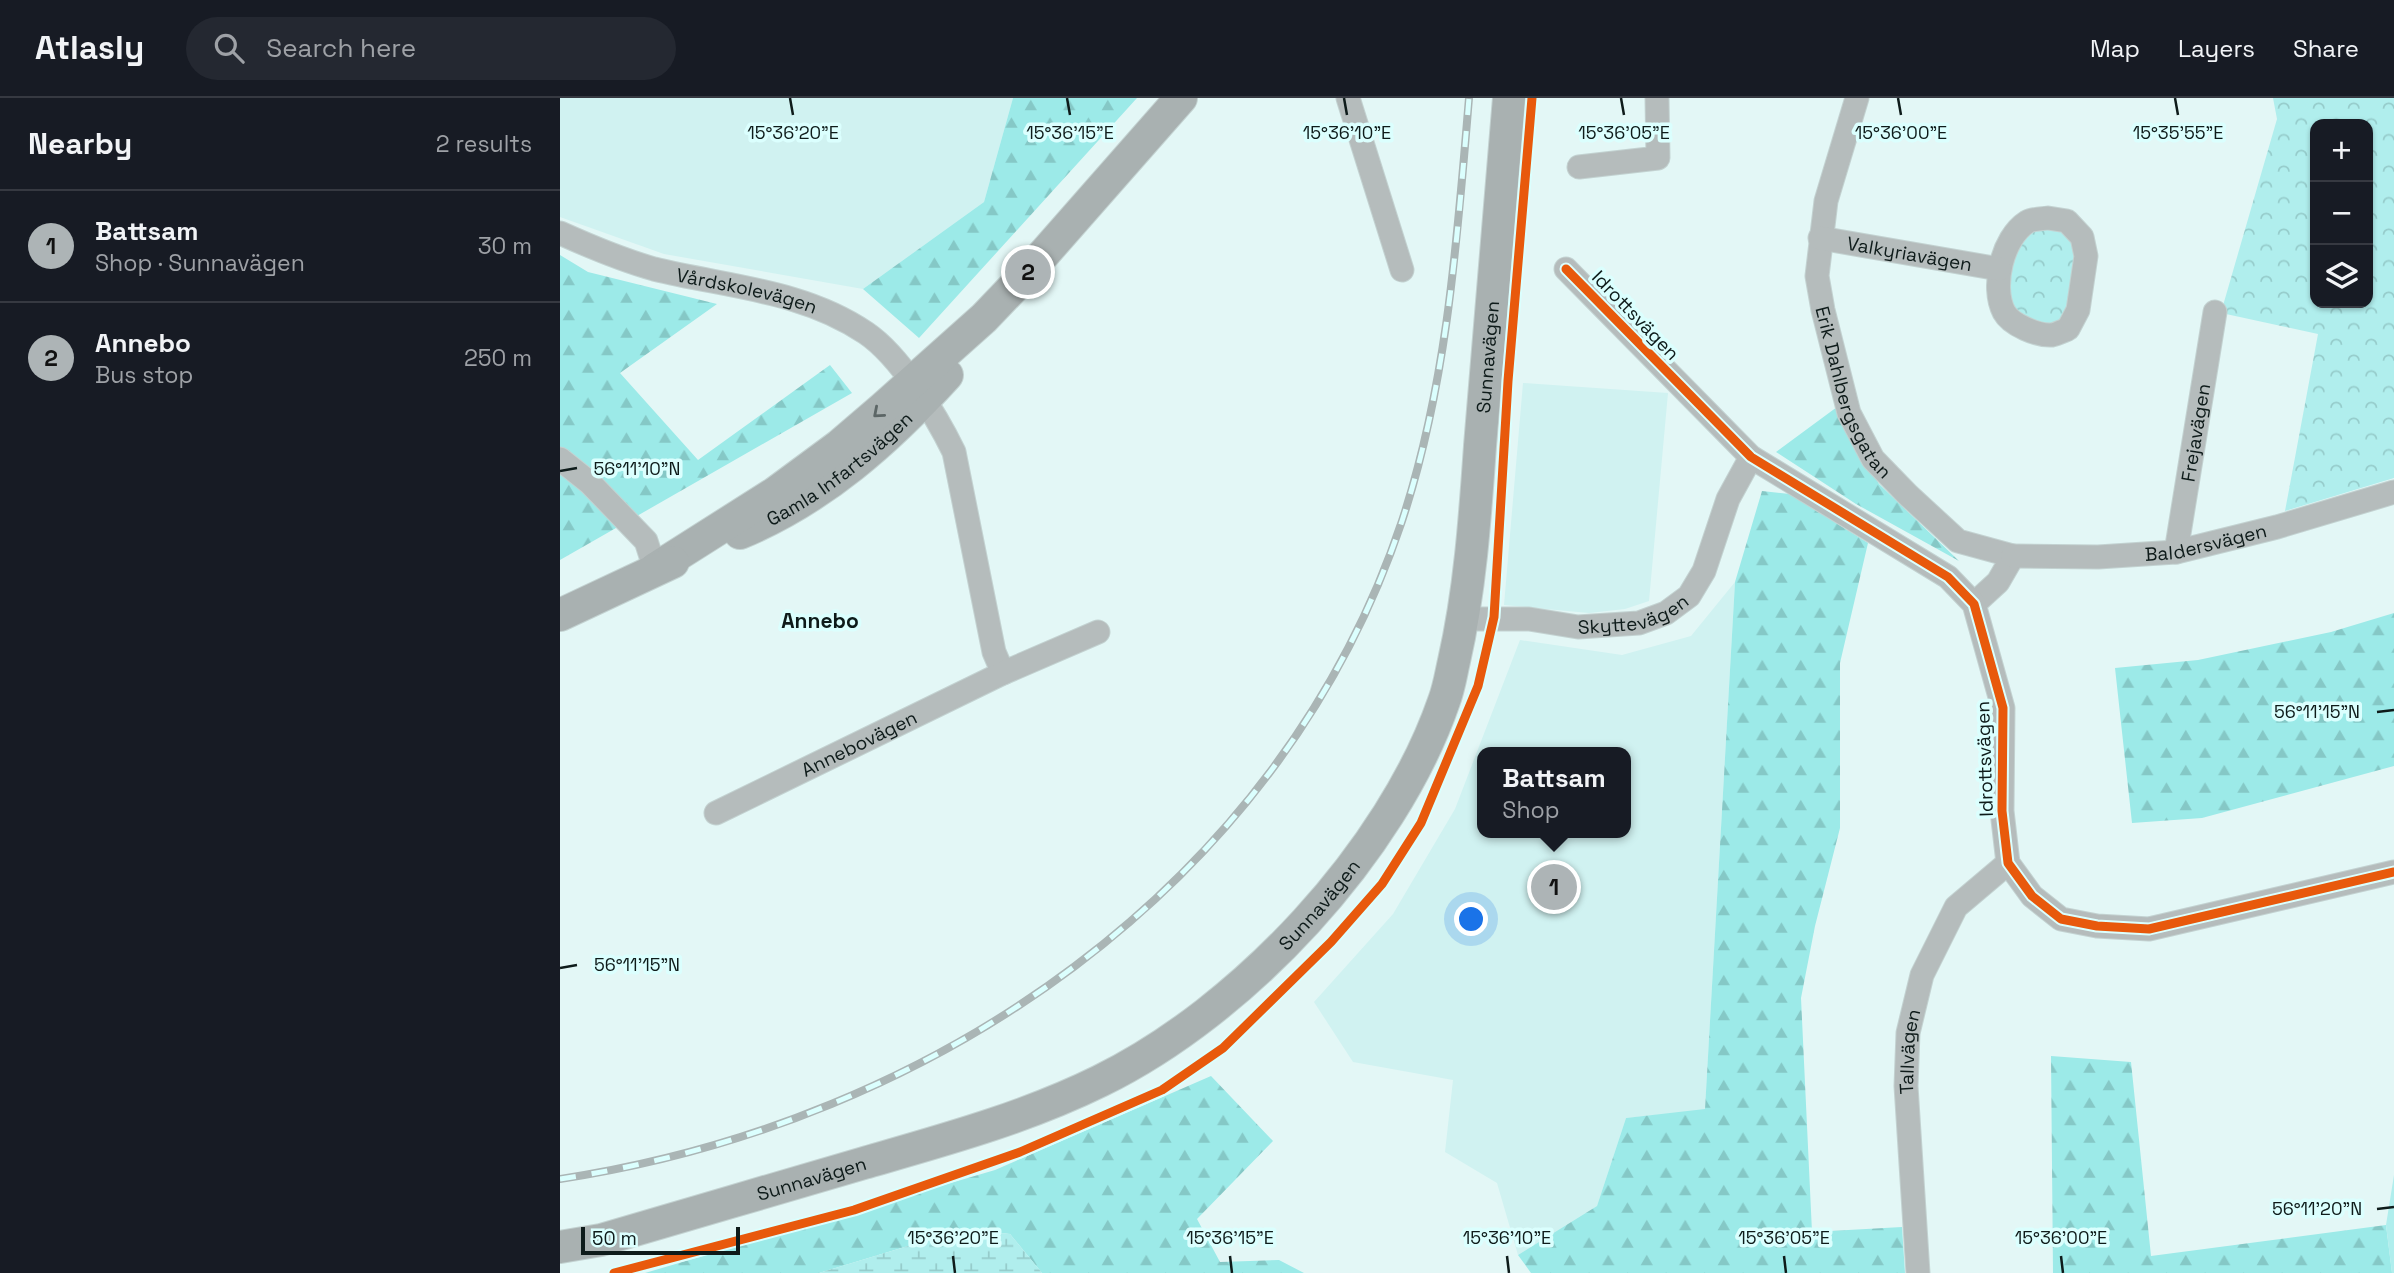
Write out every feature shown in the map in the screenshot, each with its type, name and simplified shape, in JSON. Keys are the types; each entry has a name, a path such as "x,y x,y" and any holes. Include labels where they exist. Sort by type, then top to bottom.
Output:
{"main road":[{"name":"Gamla Infartsvägen","path":"560,615 655,569 787,512 853,467 918,392 956,366 984,318 1181,98"},
{"name":"Sunnavägen","path":"560,1247 614,1236 908,1150 1033,1111 1103,1080 1161,1045 1217,1005 1278,950 1325,901 1376,834 1416,769 1440,710 1464,618 1476,506 1508,98"}],"street":[{"path":"1348,98 1402,270"},
{"path":"1579,167 1658,158 1657,98"},
{"name":"Erik Dahlbergsgatan","path":"1857,98 1826,201 1817,276 1849,413 1873,459 1958,541 2013,556"},
{"name":"Valkyriavägen","path":"2048,218 2067,222 2082,237 2086,256 2078,310 2068,329 2052,335 2035,331 2017,324 2005,314 2000,299 1999,269 2014,233 2029,221 2048,218"},
{"name":"Vårdskolevägen","path":"560,233 599,251 654,268 763,291 832,312 869,334 894,360 918,392"},
{"name":"Valkyriavägen","path":"1820,238 1999,269"},
{"name":"Idrottsvägen","path":"1566,269 1751,457 1948,576 1975,604 2003,708 2003,811 2008,863"},
{"name":"Frejavägen","path":"2176,552 2215,312"},
{"path":"918,392 940,422 954,452 994,652 1003,673"},
{"name":"Skyttevägen","path":"1464,618 1529,619 1578,627 1639,623 1665,613 1689,596 1704,571 1728,499 1751,457"},
{"path":"560,459 590,483 646,541 655,569"},
{"name":"Baldersvägen","path":"2013,556 2176,552 2277,527 2394,492"},
{"path":"1975,604 1998,582 2013,556"},
{"name":"Annebovägen","path":"716,813 1003,673 1098,632"},
{"path":"2008,863 2032,896 2061,919 2097,926 2149,929 2394,872"},
{"name":"Tallvägen","path":"1919,1273 1906,1086 1908,1033 1922,975 1956,907 2008,863"}],"shaded area":[{"path":"560,98 1013,98 984,202 863,289 664,254 560,217"},
{"path":"1523,383 1668,393 1649,601 1625,609 1589,613 1504,605"},
{"path":"1735,582 1705,1110 1626,1118 1597,1206 1518,1255 1497,1183 1445,1152 1453,1080 1353,1062 1314,1002 1393,914 1455,809 1477,752 1477,838 1631,838 1631,747 1479,747 1520,640 1622,655 1691,636"}],"green space":[{"path":"1013,98 1137,98 919,338 863,289 984,202"},
{"path":"2273,98 2394,98 2394,478 2285,511 2318,334 2226,314 2222,309 2277,119"},
{"path":"2055,225 2070,234 2079,254 2067,317 2058,322 2038,324 2020,315 2013,307 2007,287 2008,273 2022,233"},
{"path":"560,255 588,272 717,304 620,373 698,460 830,365 852,393 560,560"},
{"path":"1837,407 1879,484 1959,561 1856,504 1776,452"},
{"path":"1762,491 1790,494 1868,543 1840,663 1840,828 1815,926 1801,998 1812,1232 1902,1227 1905,1273 1531,1273 1518,1255 1597,1206 1626,1118 1705,1109 1735,582"},
{"path":"2394,613 2394,766 2202,818 2132,823 2115,668 2198,660 2331,632"},
{"path":"2051,1056 2131,1062 2151,1256 2386,1225 2392,1273 2053,1273"},
{"path":"1211,1076 1273,1141 1197,1219 1220,1262 1279,1260 1304,1273 1042,1273 1010,1234 964,1229 819,1273 645,1273 995,1170"},
{"path":"2394,1175 2394,1273 2392,1273 2386,1225"},
{"path":"964,1229 1010,1234 1042,1273 819,1273"}],"railway":[{"path":"560,1179 698,1150 831,1104 958,1043 1075,966 1180,875 1271,770 1346,652 1402,521 1430,417 1440,365 1460,205 1469,98"}],"cycle path":[{"path":"614,1273 854,1210 1020,1152 1162,1090 1223,1048 1331,942 1382,884 1421,823 1478,686 1494,617 1508,381 1532,98"},
{"path":"1566,269 1751,457 1948,577 1974,604 2003,708 2002,811 2008,863 2032,896 2061,919 2097,926 2149,929 2394,872"}],"place":[{"name":"Annebo","path":"1028,272"},
{"name":"Battsam","path":"1554,887"}],"district":[{"name":"Annebo","path":"820,621"}]}
